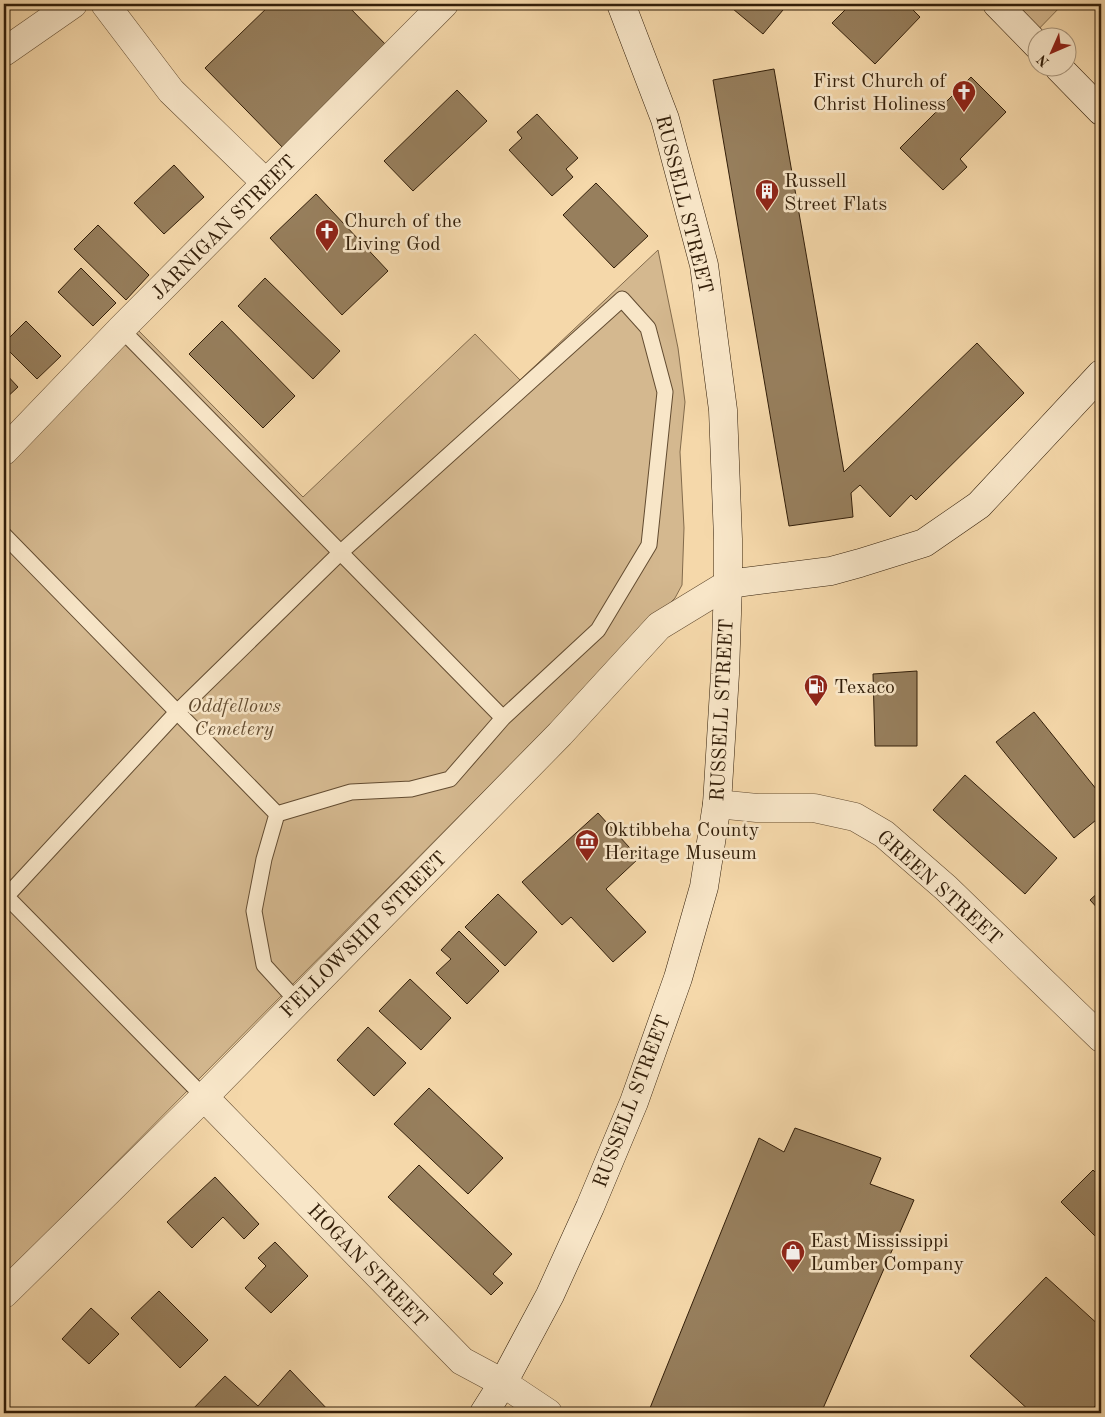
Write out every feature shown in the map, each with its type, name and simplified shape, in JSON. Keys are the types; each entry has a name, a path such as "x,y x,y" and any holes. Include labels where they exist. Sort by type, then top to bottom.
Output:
{"street":[{"path":"4,52 73,4"},
{"path":"105,4 171,91 266,183"},
{"name":"JARNIGAN STREET","path":"4,451 121,330 444,4"},
{"name":"RUSSELL STREET","path":"484,1413 503,1383 550,1295 590,1207 637,1093 678,978 704,887 717,804 728,584 723,410 704,265 665,118 622,4"},
{"path":"996,4 1028,36"},
{"path":"1069,78 1101,111"},
{"path":"728,584 831,571 924,543 979,505 1101,374"},
{"name":"FELLOWSHIP STREET","path":"4,1294 204,1097 560,734 659,626 728,584"},
{"name":"GREEN STREET","path":"717,804 758,808 814,808 855,817 884,834 946,888 1101,1038"},
{"name":"HOGAN STREET","path":"204,1097 462,1361 503,1383 548,1413"}],"lane":[{"path":"204,1097 4,896 177,712 340,553 622,299 648,328 664,392 649,545 598,630 502,718 450,779 412,789 351,792 277,814"},
{"path":"121,330 502,718"},
{"path":"4,535 277,814"},
{"path":"277,814 264,859 254,911 264,966 297,1001"}],"green space":[{"path":"997,4 1063,4 1040,28 1028,28 1028,36"},
{"name":"Oddfellows Cemetery","path":"658,250 678,348 685,402 680,452 684,528 682,585 675,598 4,1276 4,461 136,328 303,497 475,334 520,380"}],"building":[{"path":"271,4 346,4 391,50 286,151 205,68"},
{"path":"727,4 788,4 763,34"},
{"path":"851,4 907,4 920,17 875,64 832,23"},
{"name":"Russell Street Flats","path":"774,69 844,472 977,343 1024,393 916,500 911,495 890,517 860,485 851,493 853,517 789,526 713,80"},
{"path":"971,77 1006,112 960,159 967,167 943,190 900,148"},
{"path":"457,90 487,121 413,191 384,161"},
{"path":"537,114 578,158 566,169 573,177 552,196 509,150 522,138 517,132"},
{"path":"174,165 204,197 164,234 134,203"},
{"path":"596,183 648,236 614,268 563,215"},
{"path":"316,194 388,271 342,315 270,238"},
{"path":"98,225 149,275 126,300 74,249"},
{"path":"81,268 116,303 93,326 58,292"},
{"path":"265,278 340,351 313,379 238,306"},
{"path":"26,321 61,356 37,379 4,346 4,343"},
{"path":"222,321 295,396 263,428 189,354"},
{"path":"4,372 18,387 4,400"},
{"path":"917,671 917,746 875,746 873,674"},
{"path":"1034,712 1101,795 1101,816 1074,838 996,742"},
{"path":"965,775 1057,858 1025,894 933,810"},
{"path":"598,813 639,858 606,889 646,932 613,962 571,917 562,925 522,882"},
{"path":"1101,890 1101,912 1090,900"},
{"path":"498,894 537,932 505,966 465,927"},
{"path":"459,931 499,971 467,1004 436,973 451,959 441,950"},
{"path":"410,979 451,1018 421,1050 379,1011"},
{"path":"368,1027 406,1063 374,1096 337,1060"},
{"path":"429,1088 503,1158 468,1194 394,1124"},
{"name":"East Mississippi Lumber Company","path":"795,1128 881,1158 870,1184 914,1200 821,1413 648,1413 759,1138 784,1152"},
{"path":"419,1165 512,1254 493,1274 503,1283 491,1295 388,1197"},
{"path":"1093,1170 1101,1178 1101,1242 1061,1202"},
{"path":"215,1177 259,1224 244,1239 223,1217 192,1248 167,1222"},
{"path":"275,1242 308,1276 271,1313 245,1288 266,1266 258,1258"},
{"path":"1046,1277 1101,1327 1101,1400 1088,1413 1032,1413 970,1356"},
{"path":"159,1291 208,1340 180,1368 131,1318"},
{"path":"91,1308 119,1334 89,1364 62,1339"},
{"path":"290,1370 331,1413 189,1413 225,1376 258,1406"}],"place":[{"name":"First Church of Christ Holiness","path":"964,113"},
{"name":"Russell Street Flats","path":"767,212"},
{"name":"Church of the Living God","path":"327,252"},
{"name":"Texaco","path":"816,707"},
{"name":"Oktibbeha County Heritage Museum","path":"587,862"},
{"name":"East Mississippi Lumber Company","path":"793,1273"}]}
